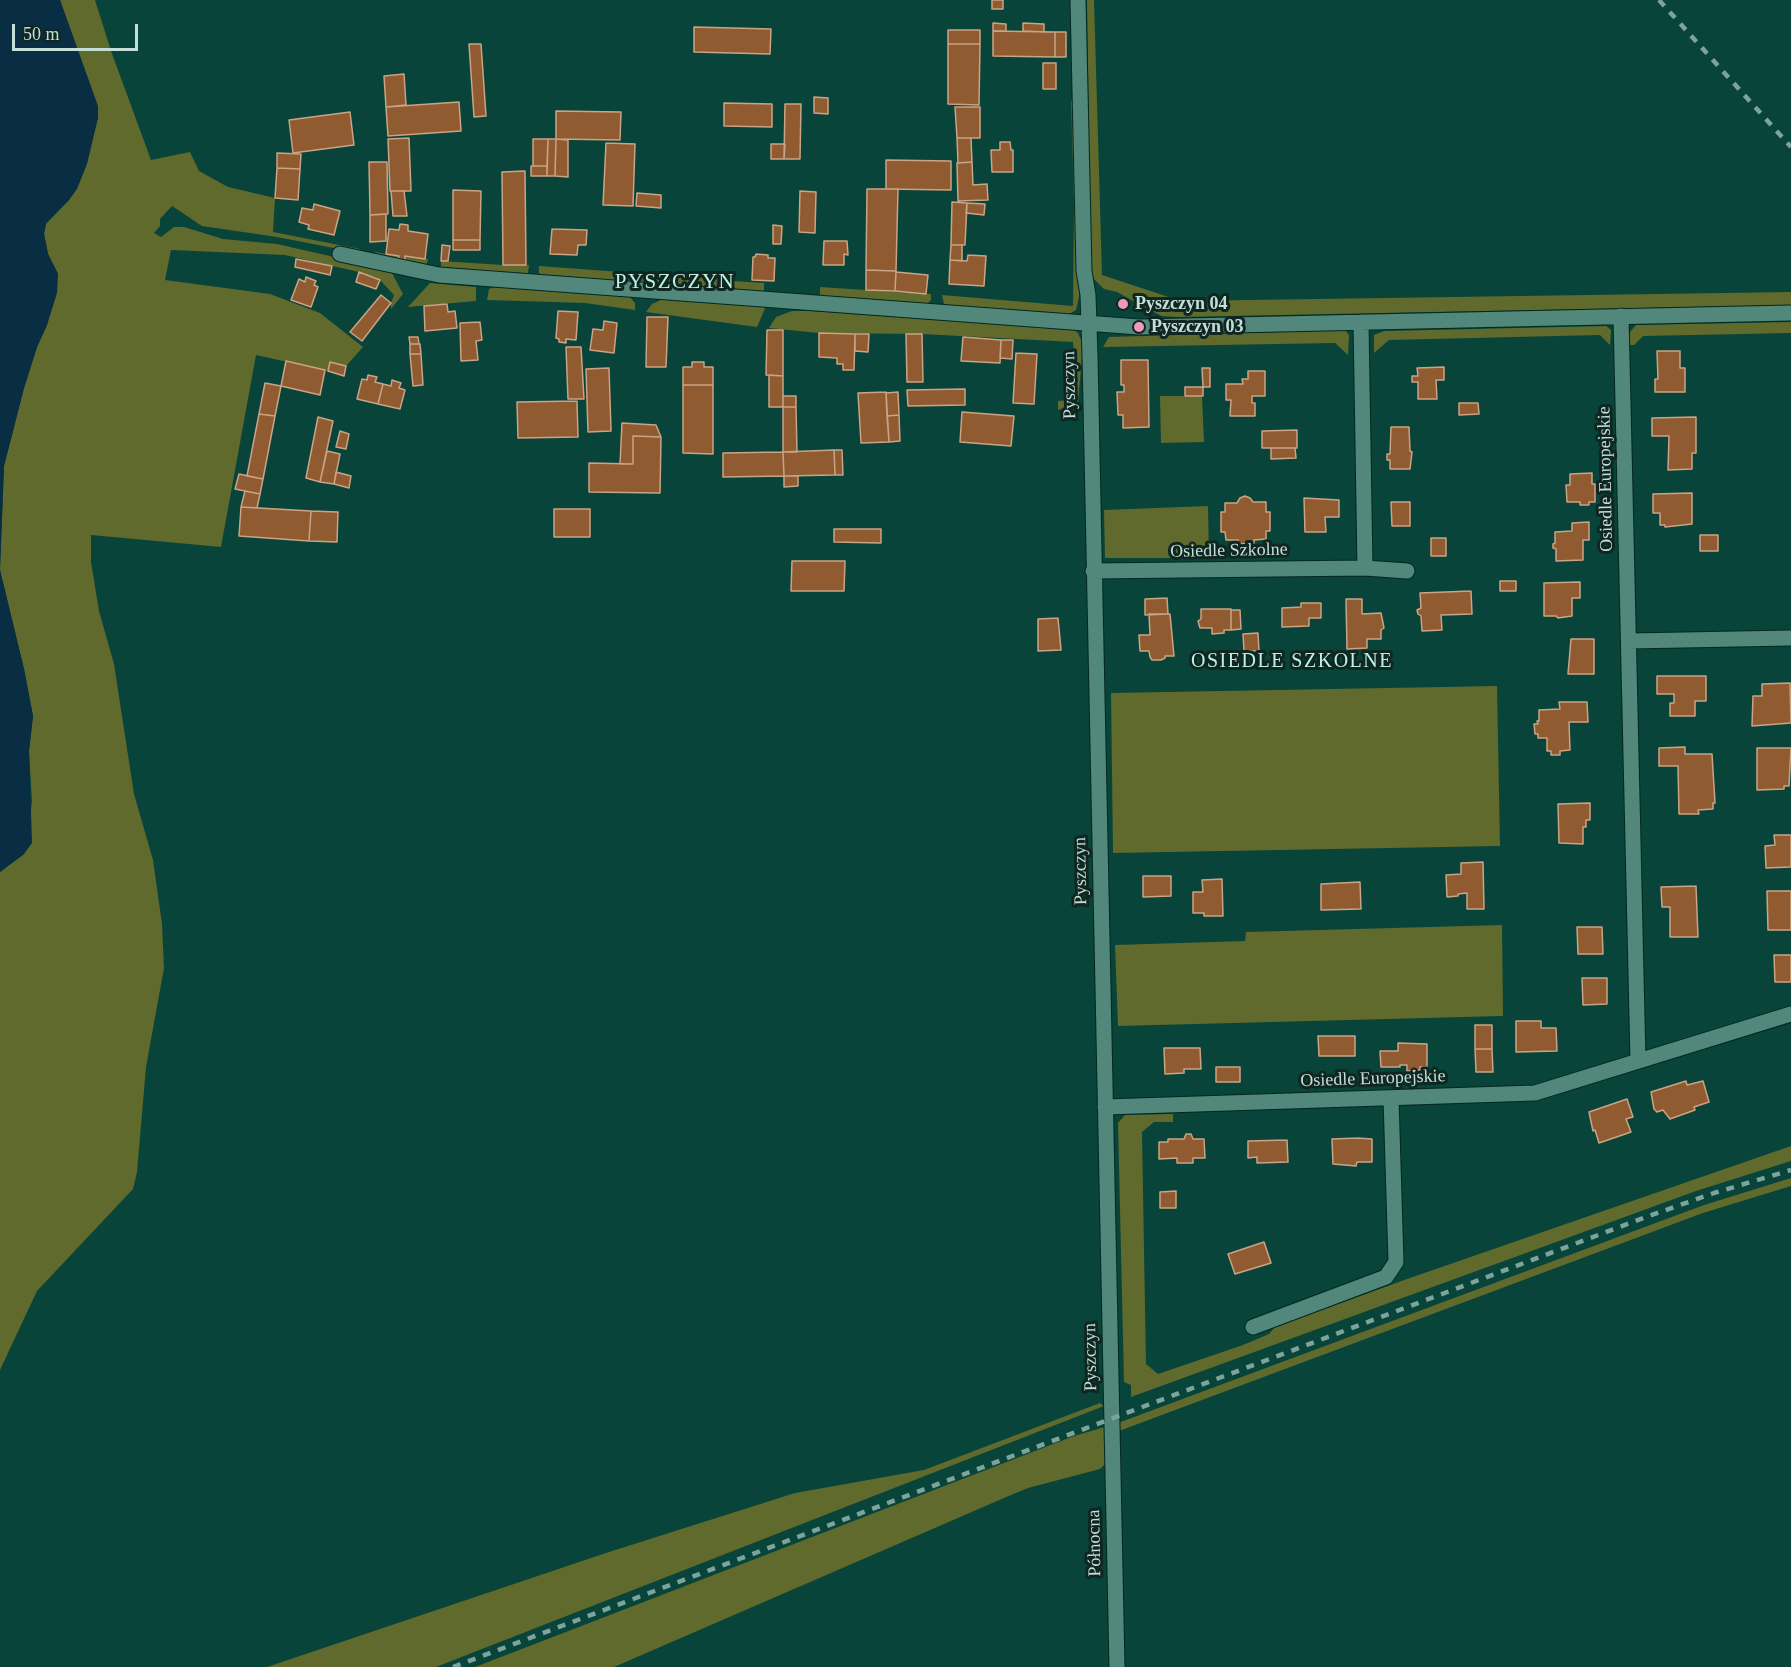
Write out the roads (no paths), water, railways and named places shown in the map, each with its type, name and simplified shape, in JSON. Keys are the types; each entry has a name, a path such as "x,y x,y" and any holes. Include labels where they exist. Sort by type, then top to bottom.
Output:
{"street":[{"name":"Pyszczyn","path":"1078,0 1084,271 1089,322 1112,1418"},
{"path":"340,254 439,275 775,302 1139,327 1791,313"},
{"name":"Osiedle Europejskie","path":"1621,316 1638,1061"},
{"path":"1361,322 1365,568"},
{"name":"Osiedle Szkolne","path":"1093,571 1365,568 1407,571"},
{"path":"1629,641 1791,638"},
{"name":"Osiedle Europejskie","path":"1105,1107 1535,1094 1791,1014"},
{"path":"1253,1327 1386,1277 1396,1262 1391,1098"},
{"name":"Północna","path":"1112,1418 1117,1667"}],"water":[{"path":"0,0 60,0 98,106 98,118 87,164 77,189 46,223 44,234 48,254 58,274 57,293 24,388 4,466 0,567"},
{"path":"0,570 33,716 29,751 32,843 24,854 0,872"}],"railway":[{"path":"1659,0 1791,147"},
{"path":"453,1667 1646,1217 1714,1193 1791,1170"}],"place":[{"name":"Pyszczyn 04","path":"1123,304"},
{"name":"Pyszczyn 03","path":"1139,327"}],"district":[{"name":"PYSZCZYN","path":"675,282"},
{"name":"OSIEDLE SZKOLNE","path":"1292,662"}]}
